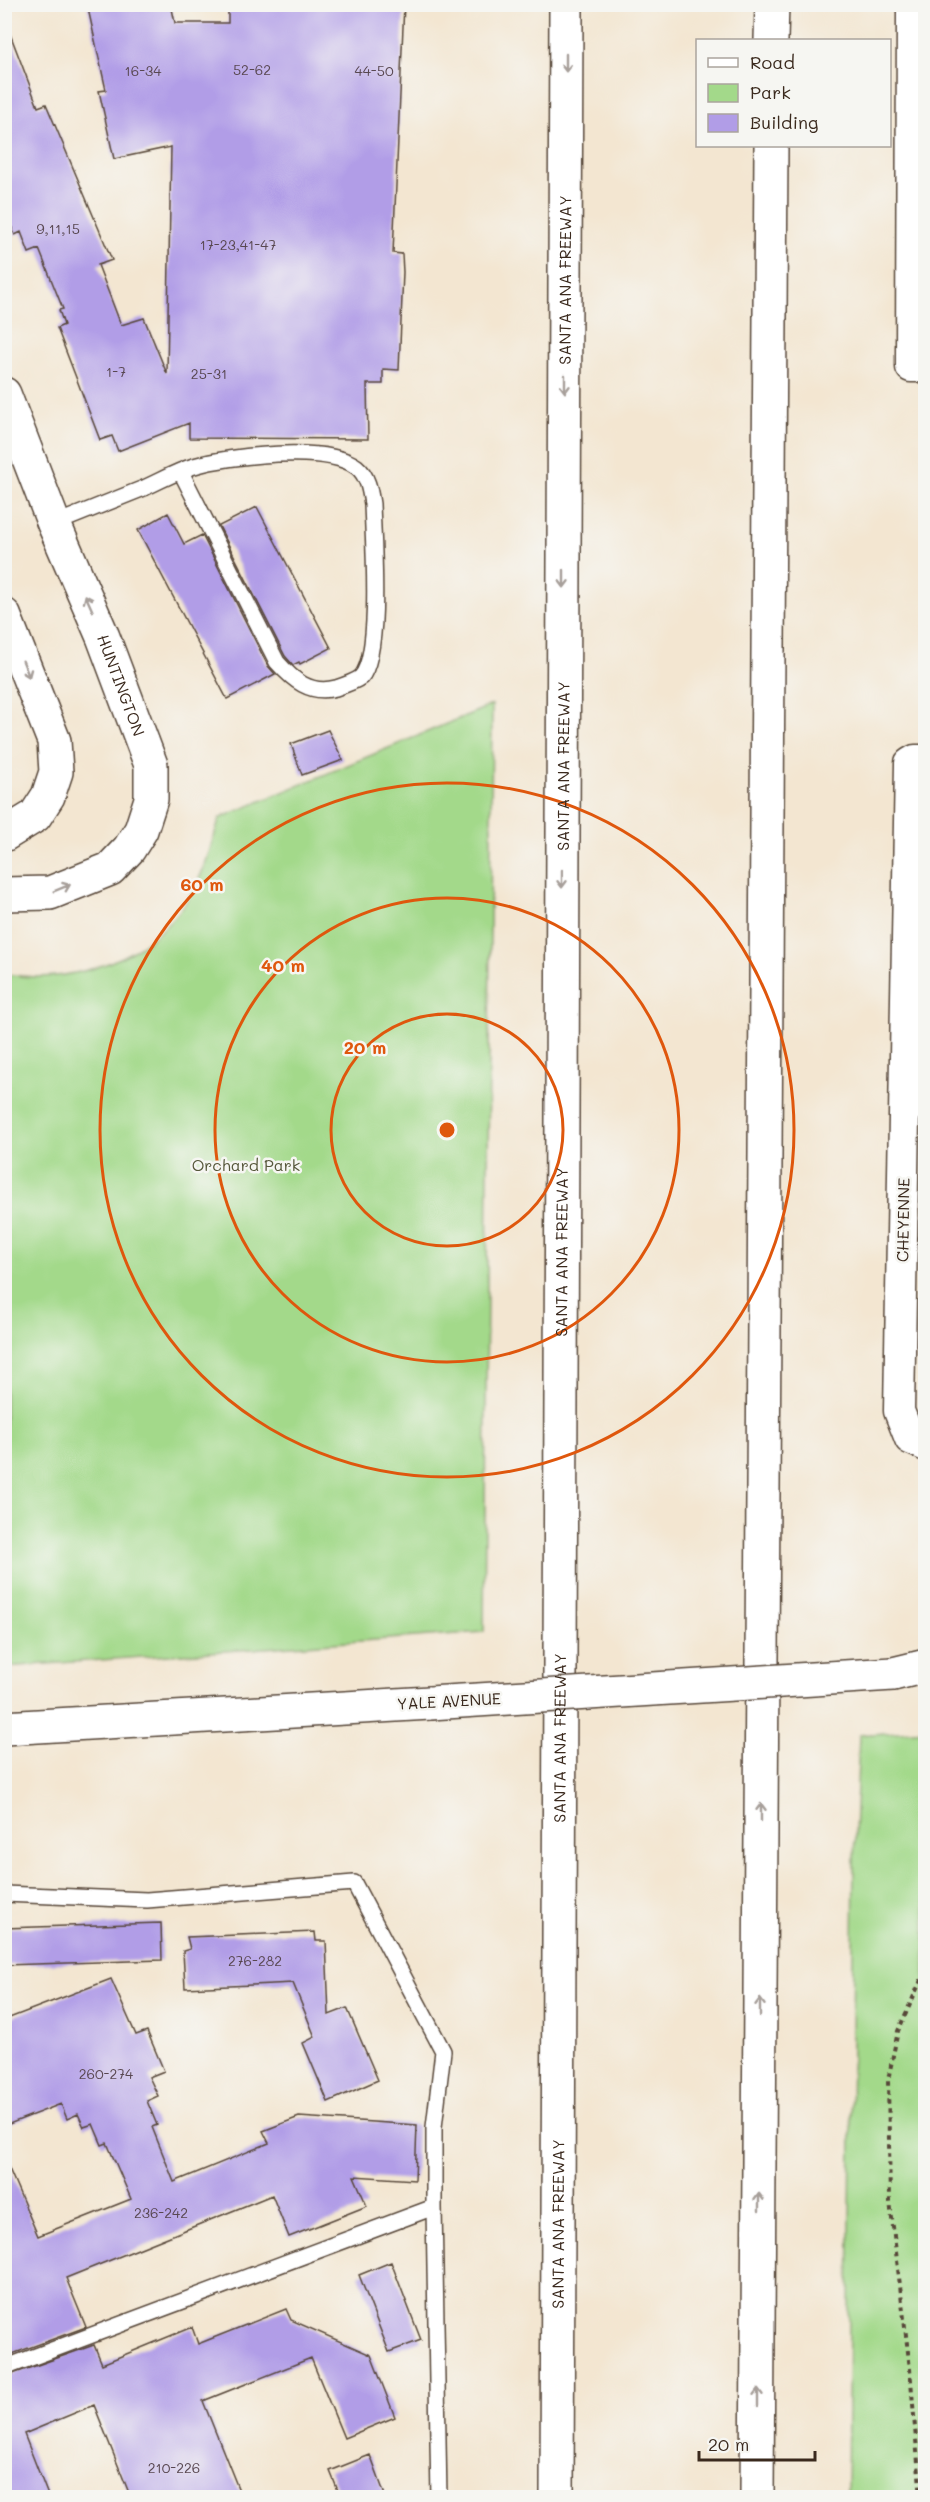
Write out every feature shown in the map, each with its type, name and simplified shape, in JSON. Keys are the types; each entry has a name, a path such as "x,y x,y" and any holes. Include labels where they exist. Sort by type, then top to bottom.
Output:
{"main road":[{"name":"SANTA ANA FREEWAY","path":"557,2498 566,4"},
{"path":"771,39 772,4"},
{"path":"757,2498 771,147"},
{"name":"HUNTINGTON","path":"4,394 54,524 104,637 151,765 151,799 141,830 129,849 110,869 50,893 4,894"},
{"path":"4,615 54,741 56,772 48,796 35,816 4,835"},
{"name":"YALE AVENUE","path":"4,1728 893,1674 926,1666"},
{"name":"YALE AVENUE","path":"893,1674 926,1680"}],"street":[{"path":"912,4 918,367"},
{"name":"CHEYENNE","path":"918,1442 899,1411 910,763 915,760 926,760"}],"lane":[{"path":"54,524 194,466 289,453 335,458 350,463 363,473 370,486 372,504 374,614 372,650 368,664 360,678 335,688 314,690 294,681 276,662 181,472"},
{"path":"4,1894 147,1900 354,1883 443,2051 434,2127 439,2498"},
{"path":"4,2368 434,2207"}],"path":[{"path":"921,2498 910,2369 891,2202 888,2080 898,2031 926,1969"}],"green space":[{"name":"Orchard Park","path":"492,705 484,1632 5,1667 5,974 34,977 62,975 91,969 118,959 143,944 166,926 185,904 202,872 220,818"},
{"path":"925,1730 925,2497 847,2497 854,1860 859,1735"}],"building":[{"path":"87,4 171,4 175,23 228,23 228,4 404,4 393,253 402,254 403,272 399,370 383,369 383,384 367,384 368,439 189,438 189,423 118,451 112,436 100,440 57,328 64,325 59,310 63,309 39,249 29,253 21,232 15,235 4,208 4,26 7,26 38,107 46,104 112,260 98,265 121,325 144,318 167,374 171,147 114,159 99,91 106,90"},
{"path":"257,507 331,648 300,664 299,662 293,665 285,656 219,526"},
{"path":"168,513 184,544 202,535 268,666 275,674 227,699 138,530"},
{"path":"328,730 343,760 302,775 291,744"},
{"path":"161,1923 162,1960 4,1965 4,1928"},
{"path":"315,1932 316,1941 326,1941 329,2015 347,2008 378,2080 328,2102 303,2043 315,2037 293,1983 185,1988 183,1951 190,1949 187,1937"},
{"path":"111,1979 136,2035 147,2031 164,2071 149,2077 158,2096 147,2101 157,2125 152,2127 174,2182 269,2143 263,2131 299,2117 417,2125 415,2180 354,2176 367,2206 289,2237 272,2195 66,2278 86,2327 4,2357 4,2157 38,2236 131,2199 107,2143 102,2145 93,2124 84,2127 78,2114 67,2119 61,2104 4,2126 4,2020"},
{"path":"391,2262 421,2340 389,2352 359,2275"},
{"path":"286,2309 291,2320 371,2355 395,2417 344,2438 311,2358 203,2401 242,2498 131,2498 94,2405 24,2434 49,2498 4,2498 4,2377 94,2345 102,2364 192,2327 198,2344"},
{"path":"370,2455 386,2498 341,2498 330,2471"}]}
